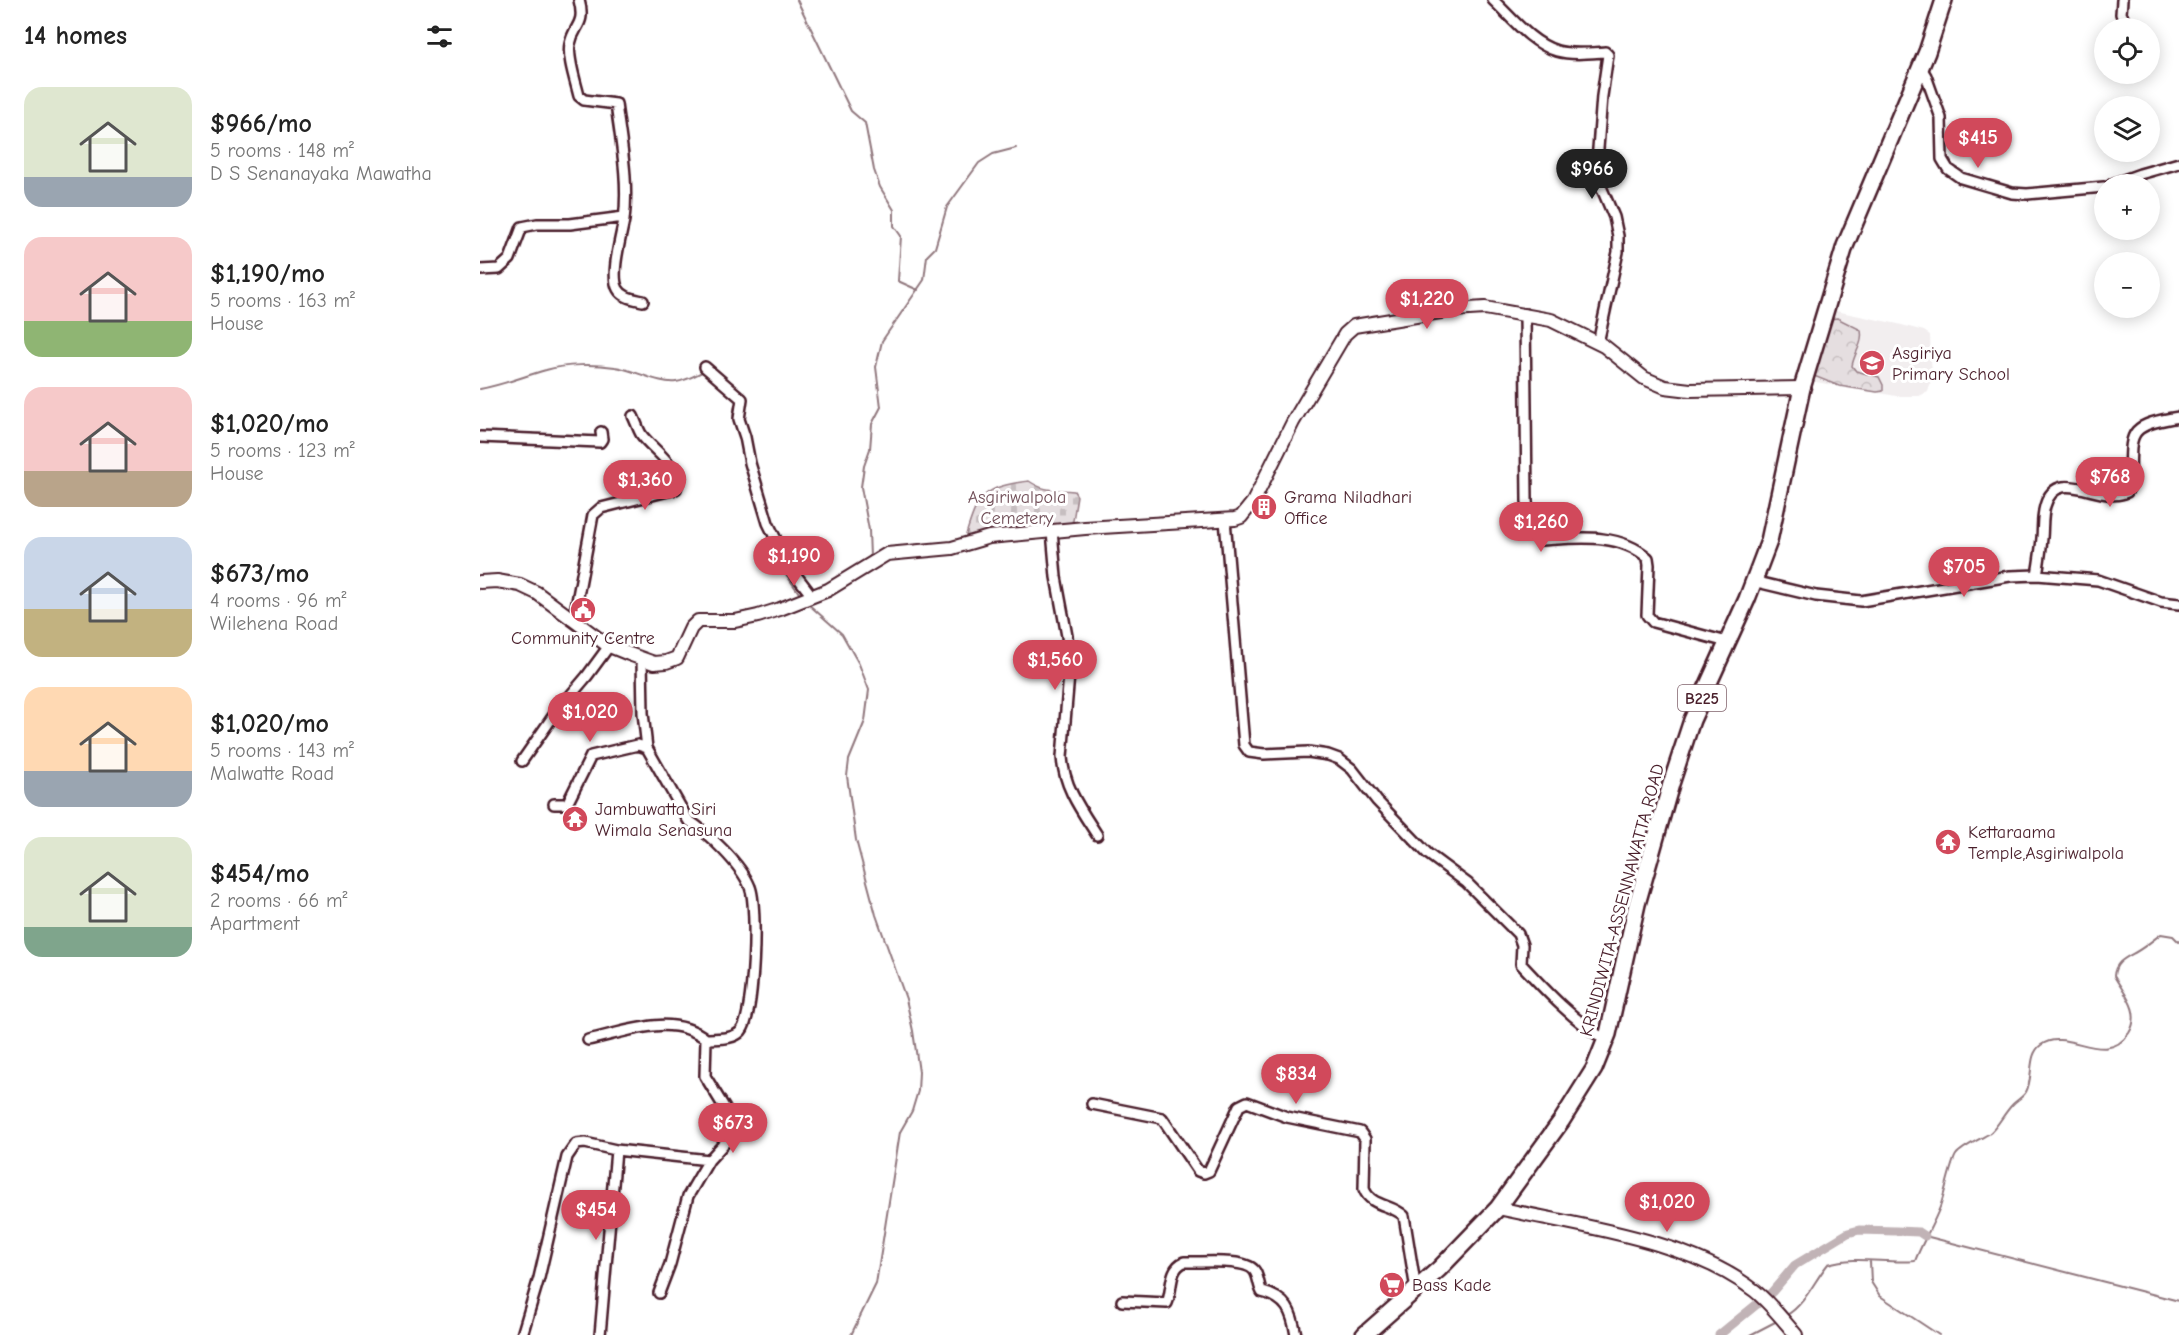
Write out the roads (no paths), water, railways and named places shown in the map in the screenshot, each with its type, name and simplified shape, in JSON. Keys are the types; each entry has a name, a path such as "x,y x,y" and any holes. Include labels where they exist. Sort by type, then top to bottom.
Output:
{"main road":[{"name":"KRINDIWITA-ASSENNAWATTA ROAD","path":"1364,1335 1452,1257 1498,1208 1562,1120 1594,1069 1606,1040 1637,904 1692,720 1754,581 1769,540 1802,388 1845,246 1921,68 1944,0"}],"street":[{"path":"579,0 582,11 581,23 570,45 573,74 579,96 584,100 616,104 626,185 624,217 615,275 618,288 624,296 642,301"},
{"path":"1493,0 1542,44 1559,52 1605,52 1608,55 1602,96 1596,175 1614,217 1618,236 1618,252 1598,343"},
{"path":"2122,0 2121,14 2124,18"},
{"path":"1921,68 1941,118 1942,159 1948,169 1961,178 2012,193 2027,194 2094,188"},
{"path":"2140,174 2179,163"},
{"path":"480,270 499,269 510,259 522,227 624,217"},
{"path":"480,582 497,581 520,585 537,593 609,646 654,663 666,662 677,658 691,628 698,621 735,621 758,616 828,590 887,554 952,548 989,537 1241,517 1253,502 1293,422 1337,346 1354,326 1453,310 1485,308 1551,320 1598,343 1644,378 1665,387 1690,390 1802,388"},
{"path":"1525,314 1527,501 1534,537 1541,540 1597,538 1616,542 1642,553 1648,558 1647,615 1653,622 1727,642"},
{"path":"705,367 742,399 739,419 746,437 750,462 768,523 789,566 812,596"},
{"path":"571,618 575,612 593,515 601,508 676,489 679,483 678,476 641,434 633,416"},
{"path":"2037,575 2045,503 2051,495 2061,486 2074,486 2109,495 2127,492 2130,485 2134,432 2149,422 2179,417"},
{"path":"480,437 600,442 601,432"},
{"path":"1225,520 1244,745 1249,752 1264,754 1308,752 1328,755 1339,759 1352,769 1377,801 1428,854 1467,883 1518,934 1522,945 1521,964 1545,990 1590,1031 1606,1040"},
{"path":"1052,531 1056,577 1068,636 1070,663 1062,757 1063,771 1066,784 1097,835"},
{"path":"1754,581 1816,596 1862,601 2010,576 2037,575 2098,580 2161,602 2179,604"},
{"path":"522,761 554,715 588,676 609,646"},
{"path":"588,1040 655,1025 674,1024 697,1032 706,1039 733,1036 740,1033 747,1023 755,912 750,887 738,867 688,820 647,748 643,713 642,659"},
{"path":"554,804 567,804 591,756 638,745 647,748"},
{"path":"659,1293 670,1264 688,1196 709,1160 730,1137 735,1125 705,1076 706,1039"},
{"path":"1092,1104 1162,1118 1198,1171 1204,1173 1209,1171 1239,1106 1247,1102 1287,1117 1360,1132 1365,1139 1364,1189 1373,1201 1398,1211 1404,1216 1416,1290"},
{"path":"522,1335 567,1157 576,1144 585,1143 616,1150 709,1160"},
{"path":"600,1335 616,1150"},
{"path":"1498,1208 1633,1237 1710,1263 1754,1291 1796,1335"},
{"path":"1122,1300 1167,1303 1172,1288 1173,1271 1178,1265 1184,1263 1229,1262 1245,1265 1252,1267 1257,1273 1262,1292 1273,1295 1284,1302 1293,1316 1296,1335"}],"waterway":[{"path":"797,0 851,111 865,123 874,170 880,187 894,210 894,226 901,236 898,281 918,290"},
{"path":"828,583 870,557 869,530 861,487 864,466 870,449 872,424 881,407 876,367 882,341 924,280 927,256 935,248 947,207 979,163 993,154 1016,148"},
{"path":"480,389 546,370 571,366 615,367 670,382 683,381 702,372 709,376"},
{"path":"736,399 734,417 739,433"},
{"path":"764,525 776,560 801,596"},
{"path":"807,603 842,634 859,664 869,690 865,721 849,760 847,776 856,840 876,915 906,999 919,1072 918,1091 912,1111 900,1132 876,1284 851,1335"},
{"path":"1787,1315 1805,1298 1828,1264 1849,1260 1915,1261 1940,1207 1956,1155 1990,1133 2010,1108 2025,1094 2037,1049 2051,1041 2062,1040 2097,1048 2119,1043 2129,1033 2134,1018 2127,997 2114,976 2116,967 2161,934 2173,936 2179,942"},
{"path":"1719,1335 1772,1292 1795,1265 1848,1233 1859,1230 1896,1231 1919,1232 1925,1236"},
{"path":"1925,1236 2179,1301"},
{"path":"1870,1261 1871,1282 1880,1296 1939,1335"},
{"path":"1750,1335 1777,1321"}],"place":[{"name":"Asgiriya Primary School","path":"1872,363"},
{"name":"Grama Niladhari Office","path":"1264,507"},
{"name":"Community Centre","path":"583,610"},
{"name":"Jambuwatta Siri Wimala Senasuna","path":"575,819"},
{"name":"Kettaraama Temple,Asgiriwalpola","path":"1948,842"},
{"name":"Bass Kade","path":"1392,1285"}],"park label":[{"name":"Asgiriwalpola Cemetery","path":"1017,507"}]}
